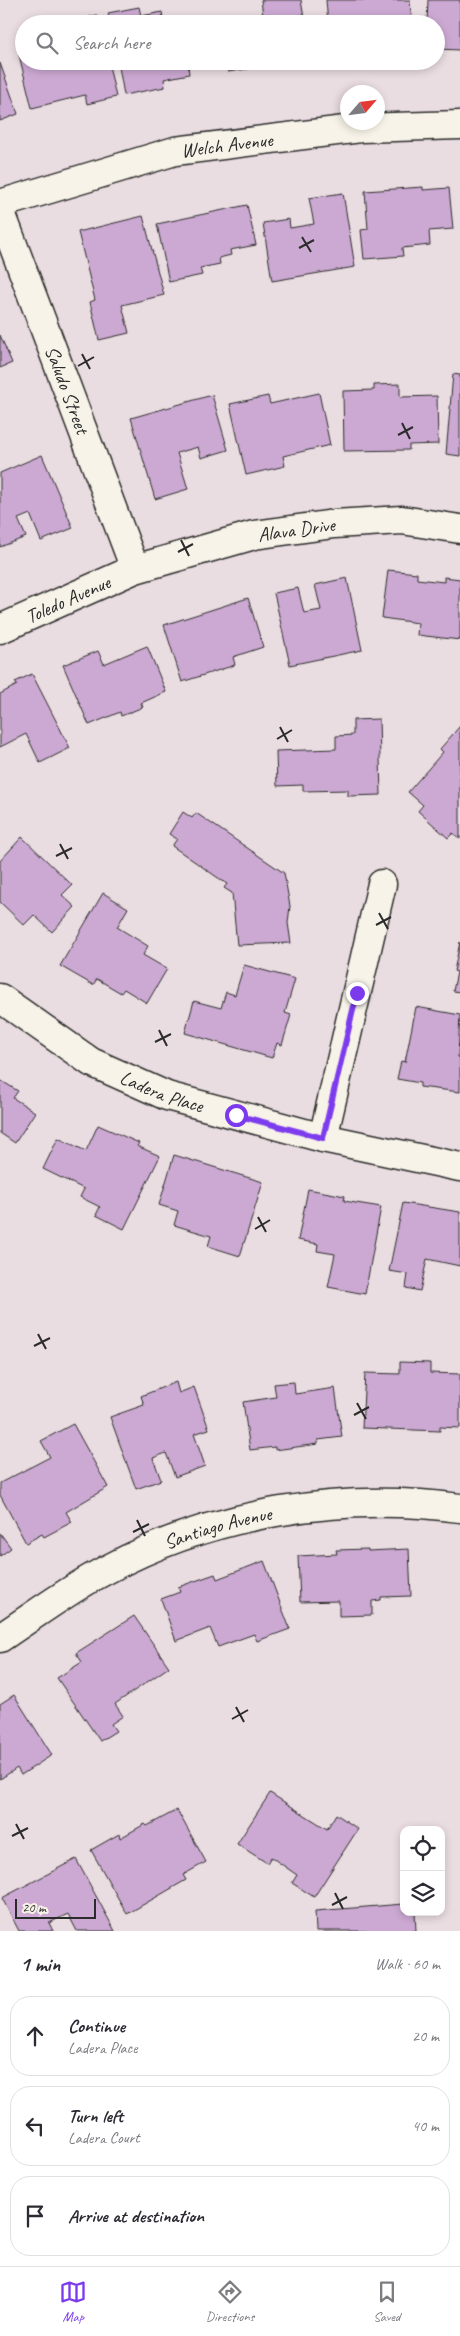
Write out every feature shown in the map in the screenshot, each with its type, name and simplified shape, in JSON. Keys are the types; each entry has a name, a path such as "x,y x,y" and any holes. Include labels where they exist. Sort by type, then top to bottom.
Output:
{"street":[{"name":"Welch Avenue","path":"0,204 175,151 361,128 460,125"},
{"name":"Saludo Street","path":"0,210 135,570"},
{"name":"Alava Drive","path":"135,570 254,535 334,524 402,520 460,529"},
{"name":"Toledo Avenue","path":"0,629 135,570"},
{"path":"323,1138 382,884"},
{"name":"Ladera Place","path":"0,998 90,1062 167,1096 323,1138 460,1167"},
{"name":"Santiago Avenue","path":"0,1638 105,1570 172,1540 232,1520 320,1505 425,1504 460,1508"}],"building":[{"path":"261,0 301,0 304,15 263,15"},
{"path":"326,0 410,0 411,15 327,15"},
{"path":"428,0 460,0 460,50 445,49 445,15 427,15"},
{"path":"139,7 141,15 108,15 108,13"},
{"path":"162,12 162,15 146,15"},
{"path":"0,63 18,114 0,121"},
{"path":"23,70 110,70 116,97 87,104 85,95 32,108"},
{"path":"120,70 189,70 189,74 164,79 165,87 124,95"},
{"path":"423,187 423,190 449,188 453,229 429,231 430,245 402,248 403,256 364,259 361,230 368,229 365,191"},
{"path":"343,193 355,267 272,281 263,223 289,219 290,228 314,224 309,198"},
{"path":"247,205 256,245 230,250 231,255 219,258 220,264 200,268 202,275 169,282 157,224"},
{"path":"143,216 164,295 122,305 129,333 99,340 90,302 95,300 78,232"},
{"path":"0,335 12,363 0,368"},
{"path":"453,374 460,375 460,456 446,454"},
{"path":"400,384 400,397 437,396 438,444 409,445 409,450 344,451 343,391 374,390 374,385"},
{"path":"319,393 330,445 283,456 285,466 246,475 230,404 268,396 270,404"},
{"path":"212,395 228,450 201,458 198,447 177,453 188,489 155,499 131,418"},
{"path":"42,455 73,528 41,541 30,514 18,519 26,537 0,547 0,473"},
{"path":"388,570 417,573 417,579 444,582 444,577 460,579 460,640 417,635 418,623 382,618"},
{"path":"347,578 362,650 290,665 274,593 298,588 304,613 321,610 315,585"},
{"path":"248,598 263,647 233,657 235,665 182,682 164,625"},
{"path":"147,646 166,692 141,703 143,707 121,716 120,712 89,725 63,665 98,651 104,664"},
{"path":"32,674 70,748 40,763 26,734 0,747 0,694 17,685 15,682"},
{"path":"379,719 381,795 348,796 348,790 303,791 303,785 277,786 276,751 336,749 336,736 353,735 353,720"},
{"path":"460,726 460,839 453,833 448,838 418,811 423,805 408,792 443,752 440,749"},
{"path":"183,812 192,818 196,813 284,873 290,906 288,923 291,943 237,945 232,893 224,888 227,884 172,846 177,839 169,834"},
{"path":"22,837 72,885 62,895 75,907 52,932 34,915 24,925 0,902 0,861"},
{"path":"103,893 128,908 117,927 148,946 143,955 167,969 147,1003 124,989 121,993 97,979 93,985 60,966"},
{"path":"460,942 460,992 453,991 457,972 454,971"},
{"path":"244,965 295,979 285,1013 291,1015 282,1045 277,1043 272,1058 185,1033 194,1001 221,1008 226,992 235,995"},
{"path":"416,1007 460,1015 458,1057 460,1058 460,1092 420,1087 420,1083 397,1079 401,1061 405,1062"},
{"path":"0,1080 18,1091 13,1098 35,1112 15,1143 0,1133"},
{"path":"98,1125 139,1143 137,1146 160,1156 124,1229 96,1215 100,1207 80,1197 84,1189 43,1169 58,1138 86,1151"},
{"path":"174,1155 263,1182 240,1256 208,1246 211,1236 174,1225 178,1211 159,1205"},
{"path":"308,1189 345,1196 344,1201 381,1207 365,1294 328,1287 335,1254 317,1251 318,1244 298,1240"},
{"path":"403,1203 460,1212 460,1266 427,1259 420,1291 406,1288 408,1274 389,1271"},
{"path":"400,1362 430,1363 430,1373 460,1374 460,1428 440,1427 440,1431 362,1428 365,1373 400,1374"},
{"path":"176,1382 179,1393 194,1387 209,1429 194,1434 205,1466 175,1477 166,1453 153,1458 161,1480 136,1489 110,1417 144,1405 141,1396"},
{"path":"294,1382 295,1394 335,1388 342,1437 318,1440 318,1444 275,1450 275,1447 250,1450 243,1402 276,1397 274,1384"},
{"path":"73,1424 108,1487 66,1512 72,1522 44,1537 42,1534 26,1543 0,1495 0,1483 50,1457 41,1441"},
{"path":"0,1533 11,1548 0,1556"},
{"path":"368,1549 368,1551 409,1549 411,1596 381,1597 381,1600 372,1601 372,1615 339,1616 339,1601 300,1602 298,1556 337,1554 336,1550"},
{"path":"264,1561 290,1629 257,1641 254,1634 218,1647 210,1628 176,1641 161,1599 180,1592 178,1587 215,1574 217,1579"},
{"path":"134,1616 169,1667 115,1704 123,1716 111,1724 116,1731 100,1741 57,1678 82,1662 76,1653"},
{"path":"14,1695 52,1755 21,1775 17,1768 0,1779 0,1704"},
{"path":"270,1793 327,1829 336,1814 358,1829 314,1897 292,1883 297,1875 271,1857 267,1863 237,1844"},
{"path":"177,1810 206,1862 183,1875 186,1880 127,1914 91,1850 119,1834 120,1838 145,1824 147,1826"},
{"path":"76,1859 115,1931 77,1931 68,1914 49,1923 53,1931 19,1931 2,1898"},
{"path":"400,1904 400,1916 415,1916 416,1931 316,1931 315,1911"}],"route":[{"path":"236,1115 323,1138 357,993"}]}
